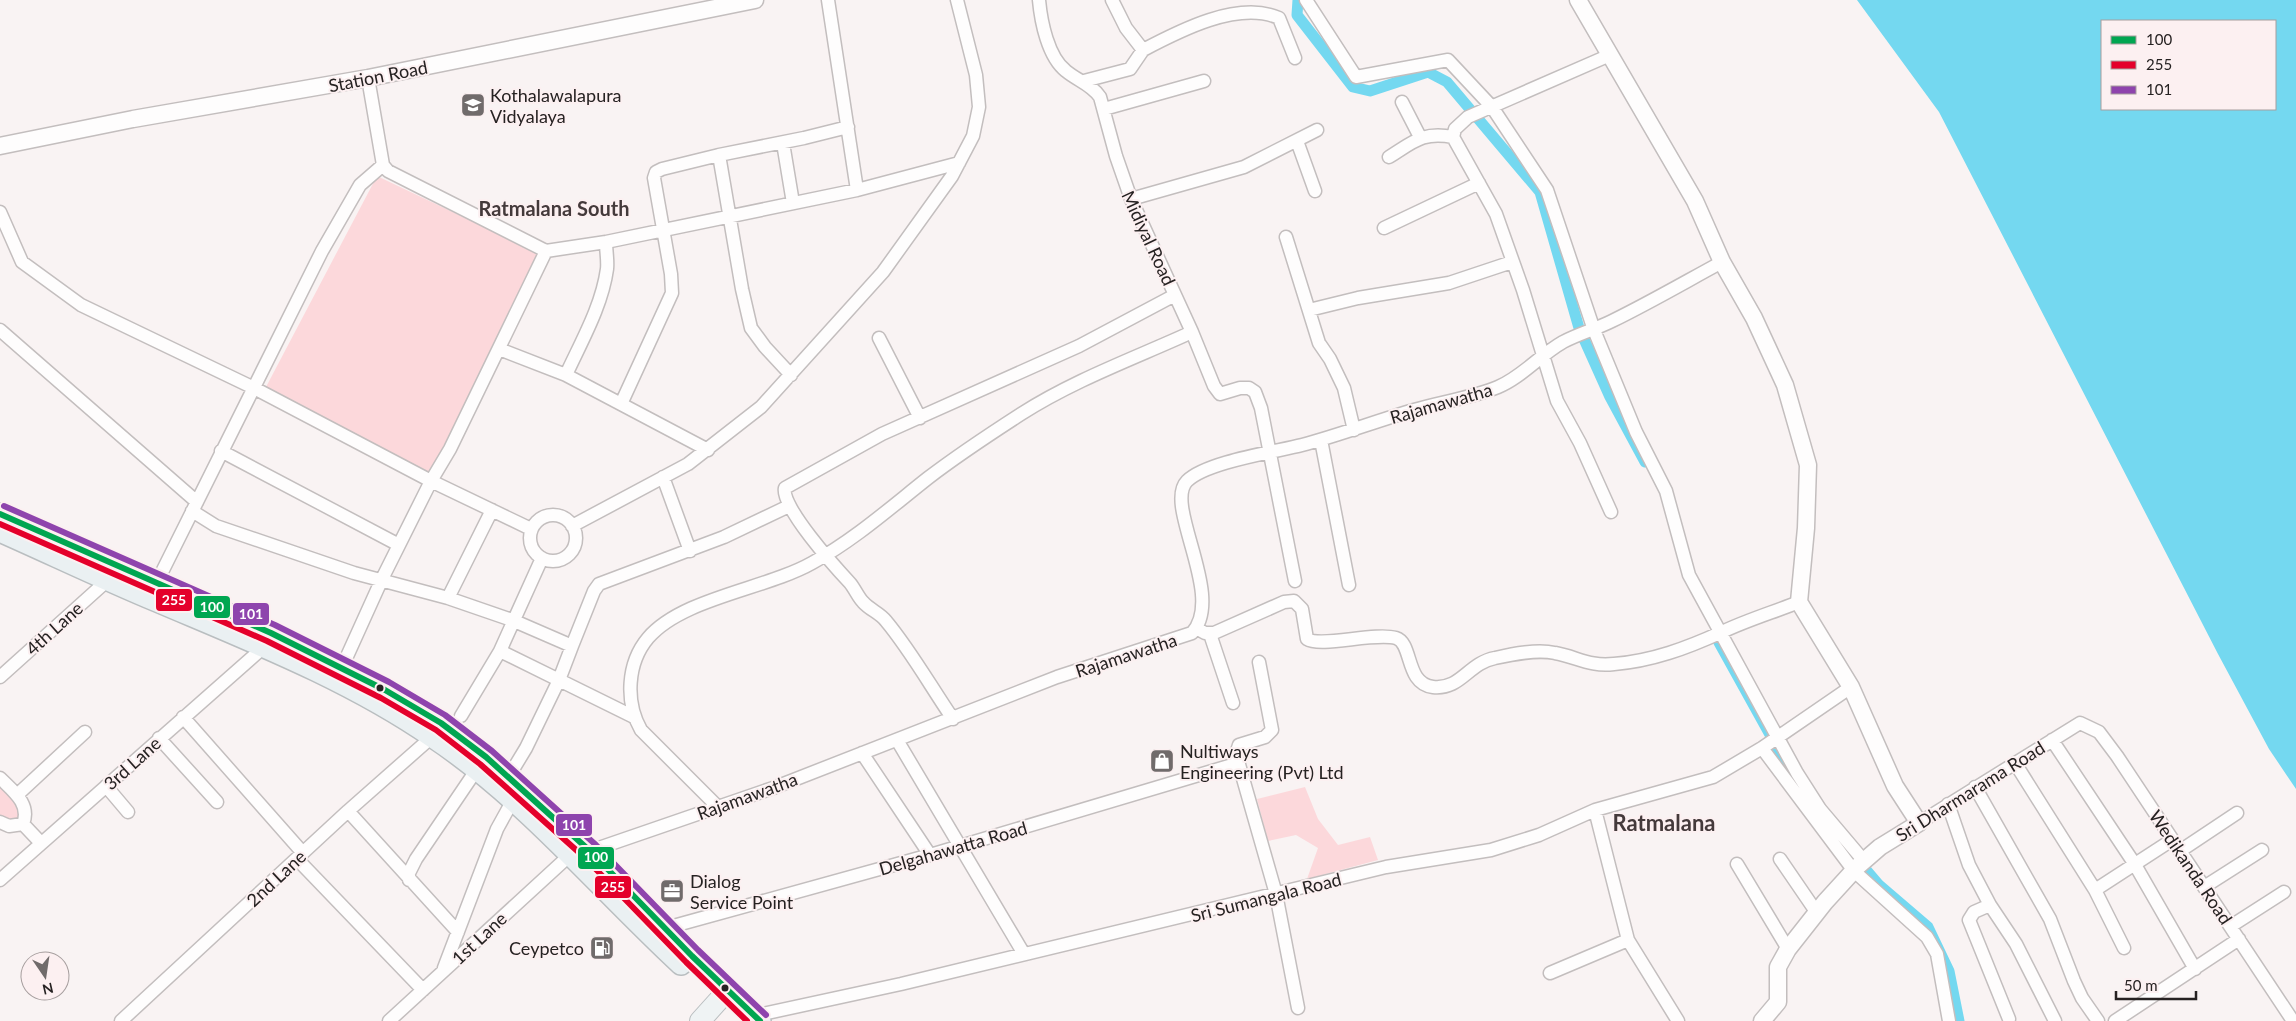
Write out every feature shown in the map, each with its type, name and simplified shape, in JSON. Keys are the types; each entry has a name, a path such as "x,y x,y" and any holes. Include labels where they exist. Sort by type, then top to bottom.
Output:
{"highway":[{"path":"0,514 271,633 339,674"},
{"path":"0,531 265,646 386,690 450,728 509,776 590,850 666,928 722,996"},
{"path":"450,728 477,769 513,800 722,996 750,1019"}],"main road":[{"path":"700,1021 722,996"}],"street":[{"name":"Station Road","path":"0,146 368,78 755,0"},
{"path":"828,0 857,190"},
{"path":"572,526 664,477 708,450 762,407 883,272 952,176 973,136 979,107 976,75 957,0"},
{"name":"Midiyal Road","path":"1039,0 1040,12 1057,62 1074,76 1095,89 1100,97 1130,199 1192,332 1214,386 1220,394 1240,388 1249,388 1255,392 1271,453"},
{"path":"1112,0 1126,28 1143,50"},
{"path":"1306,0 1356,77 1448,60 1492,107 1548,190 1592,331 1636,432 1666,491 1689,575 1715,635 1769,742 1859,865 1927,936 1937,954 1949,1021"},
{"path":"1578,0 1695,201 1722,262 1754,318 1785,385 1808,465 1806,528 1799,602 1851,688 1895,786 1919,823"},
{"path":"1084,81 1130,69 1143,50 1190,26 1239,13 1266,12 1279,18 1295,58"},
{"path":"1610,55 1468,117 1455,129 1453,137 1496,214 1558,401 1611,512"},
{"path":"368,78 383,165 388,171 546,251 606,242 857,190 959,163"},
{"path":"1104,109 1204,81"},
{"path":"1402,102 1420,137"},
{"path":"621,404 672,293 671,274 654,178 656,172 719,155 783,143 848,127"},
{"path":"1130,199 1244,167 1317,130"},
{"path":"1389,157 1420,137 1437,134 1453,137"},
{"path":"1297,141 1315,191"},
{"path":"783,143 792,203"},
{"path":"719,155 728,217 751,328 765,347 791,375"},
{"path":"156,584 221,451 347,205 360,185 383,165"},
{"path":"1384,228 1479,183"},
{"path":"0,212 22,262 82,305 254,388 431,482 531,529"},
{"path":"1286,237 1318,343 1330,359 1344,388 1354,430"},
{"path":"566,375 599,298 607,269 606,242"},
{"path":"339,674 382,579 431,482 450,449 546,251"},
{"path":"1309,310 1358,298 1449,283 1512,262"},
{"name":"Rajamawatha","path":"590,850 718,807 953,719 1057,677 1186,636 1196,628 1202,616 1204,604 1184,519 1182,495 1184,485 1188,480 1205,470 1321,440 1411,411 1497,387 1512,379 1543,355 1570,339 1592,331 1722,262"},
{"path":"953,719 888,622 862,602 852,586 825,556 789,506 783,493 785,488 882,434 1071,350 1175,295"},
{"path":"0,330 216,526 354,573 448,598 512,620 572,646"},
{"path":"718,807 642,730 634,717 631,696 634,664 648,638 659,627 677,616 701,605 790,574 825,556 857,534 928,478 1022,413 1070,386 1192,332"},
{"path":"879,338 920,418"},
{"path":"499,349 566,375 664,425 708,450"},
{"path":"1321,440 1349,584"},
{"path":"221,451 400,545"},
{"path":"1271,453 1295,581"},
{"path":"664,477 690,551"},
{"path":"509,776 526,748 559,680 594,591 600,584 724,537 789,506"},
{"path":"448,598 492,510"},
{"path":"553,515 561,516 572,526 576,540 569,553 557,560 542,558 532,548 530,540 531,529 538,520 553,515"},
{"name":"2nd Lane","path":"121,1021 348,811 450,728 500,651 512,620 542,558"},
{"name":"4th Lane","path":"0,677 109,579"},
{"path":"1196,628 1210,634 1284,602 1294,601 1302,609 1307,639 1318,642 1348,638 1396,638 1403,644 1415,675 1425,685 1432,687 1450,685 1465,676 1477,664 1494,658 1553,652 1597,665 1613,665 1648,659 1799,602"},
{"path":"1210,634 1232,703"},
{"name":"3rd Lane","path":"0,880 265,646"},
{"path":"500,651 634,717"},
{"path":"1259,662 1272,730 1265,737 1239,745 1236,751 1276,894 1298,1008"},
{"name":"Sri Sumangala Road","path":"750,1019 1386,867 1491,850 1539,835 1595,810 1714,777 1851,688"},
{"path":"183,717 300,856 423,990"},
{"name":"Sri Dharmarama Road","path":"1762,1021 1778,1002 1778,967 1788,949 1816,913 1859,865 1880,847 2080,722"},
{"name":"Wedikanda Road","path":"2080,722 2099,732 2117,756 2293,1021"},
{"path":"17,795 85,732"},
{"path":"159,738 217,802"},
{"path":"897,740 1024,954"},
{"path":"2052,740 2134,863 2195,969"},
{"path":"1769,742 1797,773 1859,865"},
{"path":"862,753 930,855"},
{"name":"Delgahawatta Road","path":"666,928 930,855 1239,763"},
{"path":"2014,763 2095,890 2124,948"},
{"path":"409,880 409,873 416,859 477,769"},
{"path":"0,778 17,795 26,808 23,824"},
{"path":"106,786 128,812"},
{"path":"1975,787 2050,919 2074,981 2098,1021"},
{"path":"443,971 497,829 513,800"},
{"path":"1948,804 1968,865 1990,905 2016,944 2055,1021"},
{"path":"1595,810 1628,940 1678,1021"},
{"path":"348,811 458,932"},
{"path":"2180,851 2237,813"},
{"path":"0,822 9,826 23,824"},
{"path":"23,824 41,843"},
{"path":"2095,890 2172,840"},
{"path":"2204,887 2262,850"},
{"name":"1st Lane","path":"390,1021 570,855"},
{"path":"1780,859 1816,913"},
{"path":"1737,864 1788,949"},
{"path":"2231,926 2284,892"},
{"path":"1990,905 1974,912 1970,920 2009,1019"},
{"path":"2115,1021 2239,939"},
{"path":"1550,973 1628,940"}],"shaded area":[{"path":"377,176 541,254 429,477 266,387"},
{"path":"0,782 20,803 21,821 0,818"},
{"path":"1305,787 1318,819 1338,845 1370,837 1378,860 1307,879 1318,848 1296,835 1268,841 1257,799"}],"water":[{"path":"1857,0 2296,0 2296,789 2269,749 2218,654 1939,112"}],"waterway":[{"path":"1298,0 1297,15 1353,87 1370,91 1428,72 1447,82 1540,192 1579,328 1610,397 1645,462"},
{"path":"1716,637 1799,787"},
{"path":"1856,858 1879,885 1928,927 1949,971 1959,1021"}],"transit line":[{"name":"101","path":"4,506 275,625 389,682 445,715 492,751 596,845 698,950 766,1015"},
{"name":"100","path":"0,514 271,633 385,690 441,723 486,757 590,851 692,956 760,1021"},
{"name":"255","path":"0,524 267,641 381,698 436,730 480,764 584,857 686,962 747,1021"}],"place":[{"name":"Kothalawalapura Vidyalaya","path":"473,105"},
{"name":"Nultiways Engineering (Pvt) Ltd","path":"1162,761"},
{"name":"Dialog Service Point","path":"672,891"},
{"name":"Ceypetco","path":"602,948"}],"district":[{"name":"Ratmalana South","path":"554,208"},
{"name":"Ratmalana","path":"1664,822"}]}
